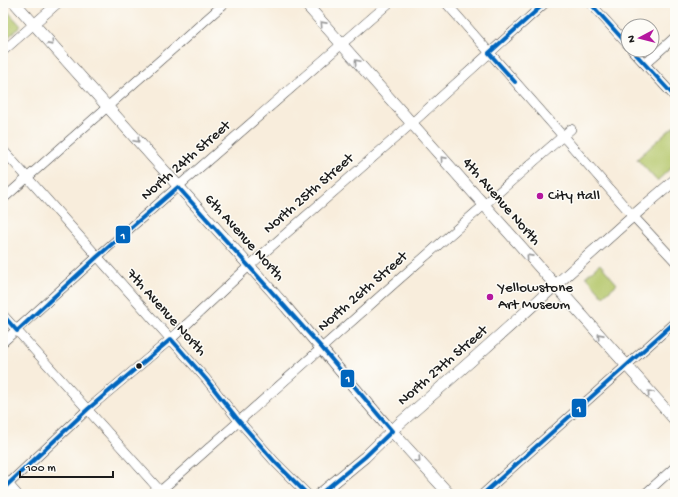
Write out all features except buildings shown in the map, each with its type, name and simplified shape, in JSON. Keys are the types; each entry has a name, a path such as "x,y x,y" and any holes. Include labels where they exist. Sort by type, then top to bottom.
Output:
{"main road":[{"name":"6th Avenue North","path":"15,3 322,348 392,431 449,494"},
{"name":"4th Avenue North","path":"305,3 675,420"},
{"name":"North 27th Street","path":"320,494 365,457 392,431 675,180"}],"street":[{"path":"3,51 58,3"},
{"path":"3,199 225,3"},
{"name":"North 24th Street","path":"3,342 97,257 389,3"},
{"path":"446,3 633,216 675,261"},
{"name":"North 25th Street","path":"5,484 88,409 171,339 249,266 411,124 545,3"},
{"path":"590,3 620,36"},
{"path":"645,64 675,37"},
{"path":"639,58 675,96"},
{"name":"North 26th Street","path":"160,493 239,421 571,129"},
{"name":"7th Avenue North","path":"3,150 206,379 239,421 275,462 307,494"},
{"path":"3,315 88,409 160,493"},
{"path":"483,494 675,322"},
{"path":"645,494 675,467"},
{"path":"5,484 17,494"}],"green space":[{"path":"3,6 21,26 3,42"},
{"path":"675,125 675,164 657,181 637,159"},
{"path":"600,264 617,284 603,296 586,276"}],"transit line":[{"name":"1","path":"515,82 489,53 545,3"},
{"name":"1","path":"590,3 620,36"},
{"name":"1","path":"639,58 675,97"},
{"name":"1","path":"3,315 17,331 97,257 178,187 322,348 392,431 365,457 320,494"},
{"name":"1","path":"483,494 675,322"},
{"name":"1","path":"3,489 88,409 171,339 206,379 239,421 275,462 307,494"}],"place":[{"name":"City Hall","path":"540,196"},
{"name":"Yellowstone Art Museum","path":"490,297"}]}
